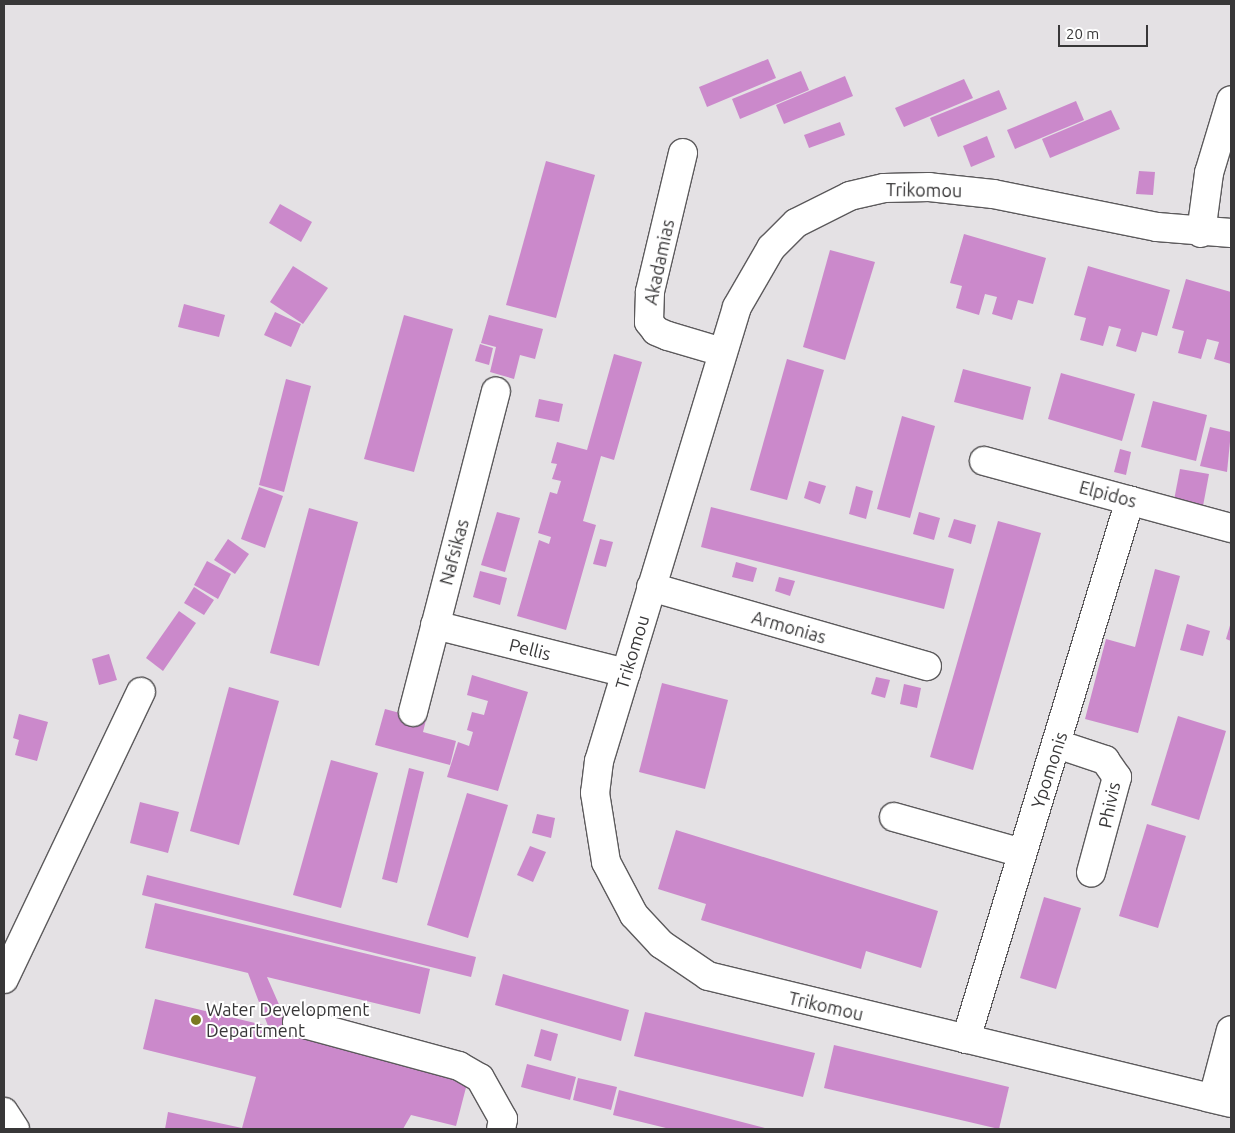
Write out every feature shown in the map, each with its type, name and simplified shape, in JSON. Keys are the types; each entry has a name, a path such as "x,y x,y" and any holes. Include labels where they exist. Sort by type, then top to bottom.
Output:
{"street":[{"path":"1202,232 1209,173 1231,100"},
{"name":"Akadamias","path":"683,153 650,292 649,322 656,331 668,336 722,352"},
{"name":"Trikomou","path":"1222,1100 708,976 661,944 634,915 606,862 595,793 599,761 737,307 771,248 796,223 850,196 884,188 929,187 993,194 1202,232 1231,233"},
{"name":"Nafsikas","path":"413,712 496,392"},
{"name":"Elpidos","path":"984,461 1231,528"},
{"name":"Ypomonis","path":"966,1039 1130,500"},
{"name":"Armonias","path":"651,587 927,666"},
{"name":"Pellis","path":"435,624 626,673"},
{"path":"4,979 141,692"},
{"name":"Phivis","path":"1057,744 1105,760 1117,777 1091,873"},
{"path":"894,817 1022,853"},
{"path":"297,1022 459,1066 480,1078 503,1119 500,1129"},
{"path":"1222,1100 1231,1030"},
{"path":"4,1112 15,1129"}],"building":[{"path":"768,59 776,78 707,107 699,87"},
{"path":"801,71 809,90 740,119 732,99"},
{"path":"845,76 853,96 784,124 776,105"},
{"path":"964,79 973,98 904,127 895,108"},
{"path":"999,90 1007,109 938,137 930,118"},
{"path":"1076,101 1084,120 1015,149 1007,130"},
{"path":"1111,110 1120,129 1050,158 1042,139"},
{"path":"840,122 845,135 809,148 804,135"},
{"path":"987,136 995,157 971,167 963,146"},
{"path":"546,161 595,175 556,318 506,305"},
{"path":"1139,171 1155,172 1153,195 1136,194"},
{"path":"280,204 312,222 301,242 269,223"},
{"path":"964,234 1046,258 1033,304 1018,300 1012,320 992,314 997,297 985,294 979,315 956,308 962,286 950,283"},
{"path":"830,250 875,262 845,360 803,347"},
{"path":"293,266 328,288 303,324 270,302"},
{"path":"1088,266 1170,290 1157,336 1142,332 1136,352 1116,346 1121,329 1109,326 1103,346 1080,340 1086,318 1074,315"},
{"path":"1186,279 1231,292 1231,364 1214,359 1219,342 1207,339 1201,359 1178,353 1184,331 1172,328"},
{"path":"184,304 225,315 219,337 178,327"},
{"path":"275,312 301,324 291,347 264,335"},
{"path":"404,315 453,329 414,472 364,459"},
{"path":"489,315 543,329 535,359 520,355 514,379 490,372 496,347 481,343"},
{"path":"480,344 493,348 489,365 475,361"},
{"path":"614,354 642,362 614,460 601,456 583,521 596,525 566,630 517,616 539,540 549,544 551,537 538,533 550,492 557,494 561,481 552,479 557,464 551,463 557,442 587,450"},
{"path":"787,359 824,370 787,500 750,490"},
{"path":"963,369 1031,387 1023,420 954,402"},
{"path":"1061,373 1135,394 1122,441 1048,419"},
{"path":"286,379 311,386 284,492 259,485"},
{"path":"539,399 563,404 559,422 535,417"},
{"path":"1153,401 1207,415 1196,461 1141,447"},
{"path":"902,416 935,426 910,518 877,509"},
{"path":"1210,427 1231,432 1227,472 1200,466"},
{"path":"1120,449 1131,452 1126,475 1114,472"},
{"path":"1180,469 1209,474 1203,506 1174,500"},
{"path":"809,481 826,486 820,504 804,498"},
{"path":"856,486 873,491 866,519 849,514"},
{"path":"259,487 283,496 265,548 241,539"},
{"path":"711,507 954,569 944,609 701,547"},
{"path":"309,508 358,522 319,666 270,653"},
{"path":"497,512 520,518 505,572 481,565"},
{"path":"919,512 940,518 934,540 913,534"},
{"path":"954,519 976,525 971,544 948,537"},
{"path":"998,521 1041,533 973,770 930,757"},
{"path":"228,539 249,554 235,574 214,560"},
{"path":"600,539 613,542 606,567 593,564"},
{"path":"207,561 231,574 218,599 194,585"},
{"path":"736,562 757,568 753,582 732,577"},
{"path":"1155,569 1180,576 1138,733 1085,719 1106,639 1135,647"},
{"path":"480,571 507,578 500,605 473,597"},
{"path":"779,577 795,581 790,596 775,591"},
{"path":"194,587 214,600 204,615 184,603"},
{"path":"179,611 196,623 163,671 146,658"},
{"path":"1231,622 1231,641 1226,639"},
{"path":"1187,624 1210,631 1203,656 1180,650"},
{"path":"109,654 117,680 99,685 92,659"},
{"path":"472,675 528,692 498,791 447,777 458,742 469,746 473,732 467,730 472,712 484,715 488,701 467,695"},
{"path":"876,677 890,680 885,698 871,694"},
{"path":"662,683 728,700 705,789 639,772"},
{"path":"904,684 921,688 917,708 900,704"},
{"path":"229,687 279,701 239,845 190,831"},
{"path":"385,709 426,720 423,732 456,741 450,765 375,745"},
{"path":"19,714 48,722 37,761 15,755 19,740 13,738"},
{"path":"1178,716 1226,731 1199,820 1151,805"},
{"path":"331,760 378,773 341,908 293,895"},
{"path":"409,768 424,772 397,883 382,879"},
{"path":"467,793 508,805 468,938 427,925"},
{"path":"140,802 179,812 168,853 130,843"},
{"path":"537,814 555,818 551,838 532,833"},
{"path":"1147,824 1186,836 1158,928 1119,916"},
{"path":"676,830 938,911 921,968 866,951 861,969 701,920 706,904 658,889"},
{"path":"530,846 546,852 533,882 517,875"},
{"path":"147,875 476,957 471,977 142,895"},
{"path":"1044,897 1081,908 1056,989 1020,978"},
{"name":"Water Development Department","path":"155,903 430,969 420,1014 267,977 291,1032 469,1076 456,1126 411,1115 403,1129 165,1129 168,1112 242,1128 256,1077 143,1049 155,999 268,1026 248,973 145,948"},
{"path":"503,974 629,1010 621,1041 495,1005"},
{"path":"645,1012 815,1053 803,1097 634,1056"},
{"path":"541,1029 558,1034 551,1061 534,1056"},
{"path":"834,1045 1009,1087 999,1129 824,1088"},
{"path":"527,1064 576,1077 570,1100 521,1087"},
{"path":"578,1078 617,1087 611,1110 573,1100"},
{"path":"619,1090 769,1129 670,1129 613,1115"}],"place":[{"name":"Water Development Department","path":"196,1020"}]}
